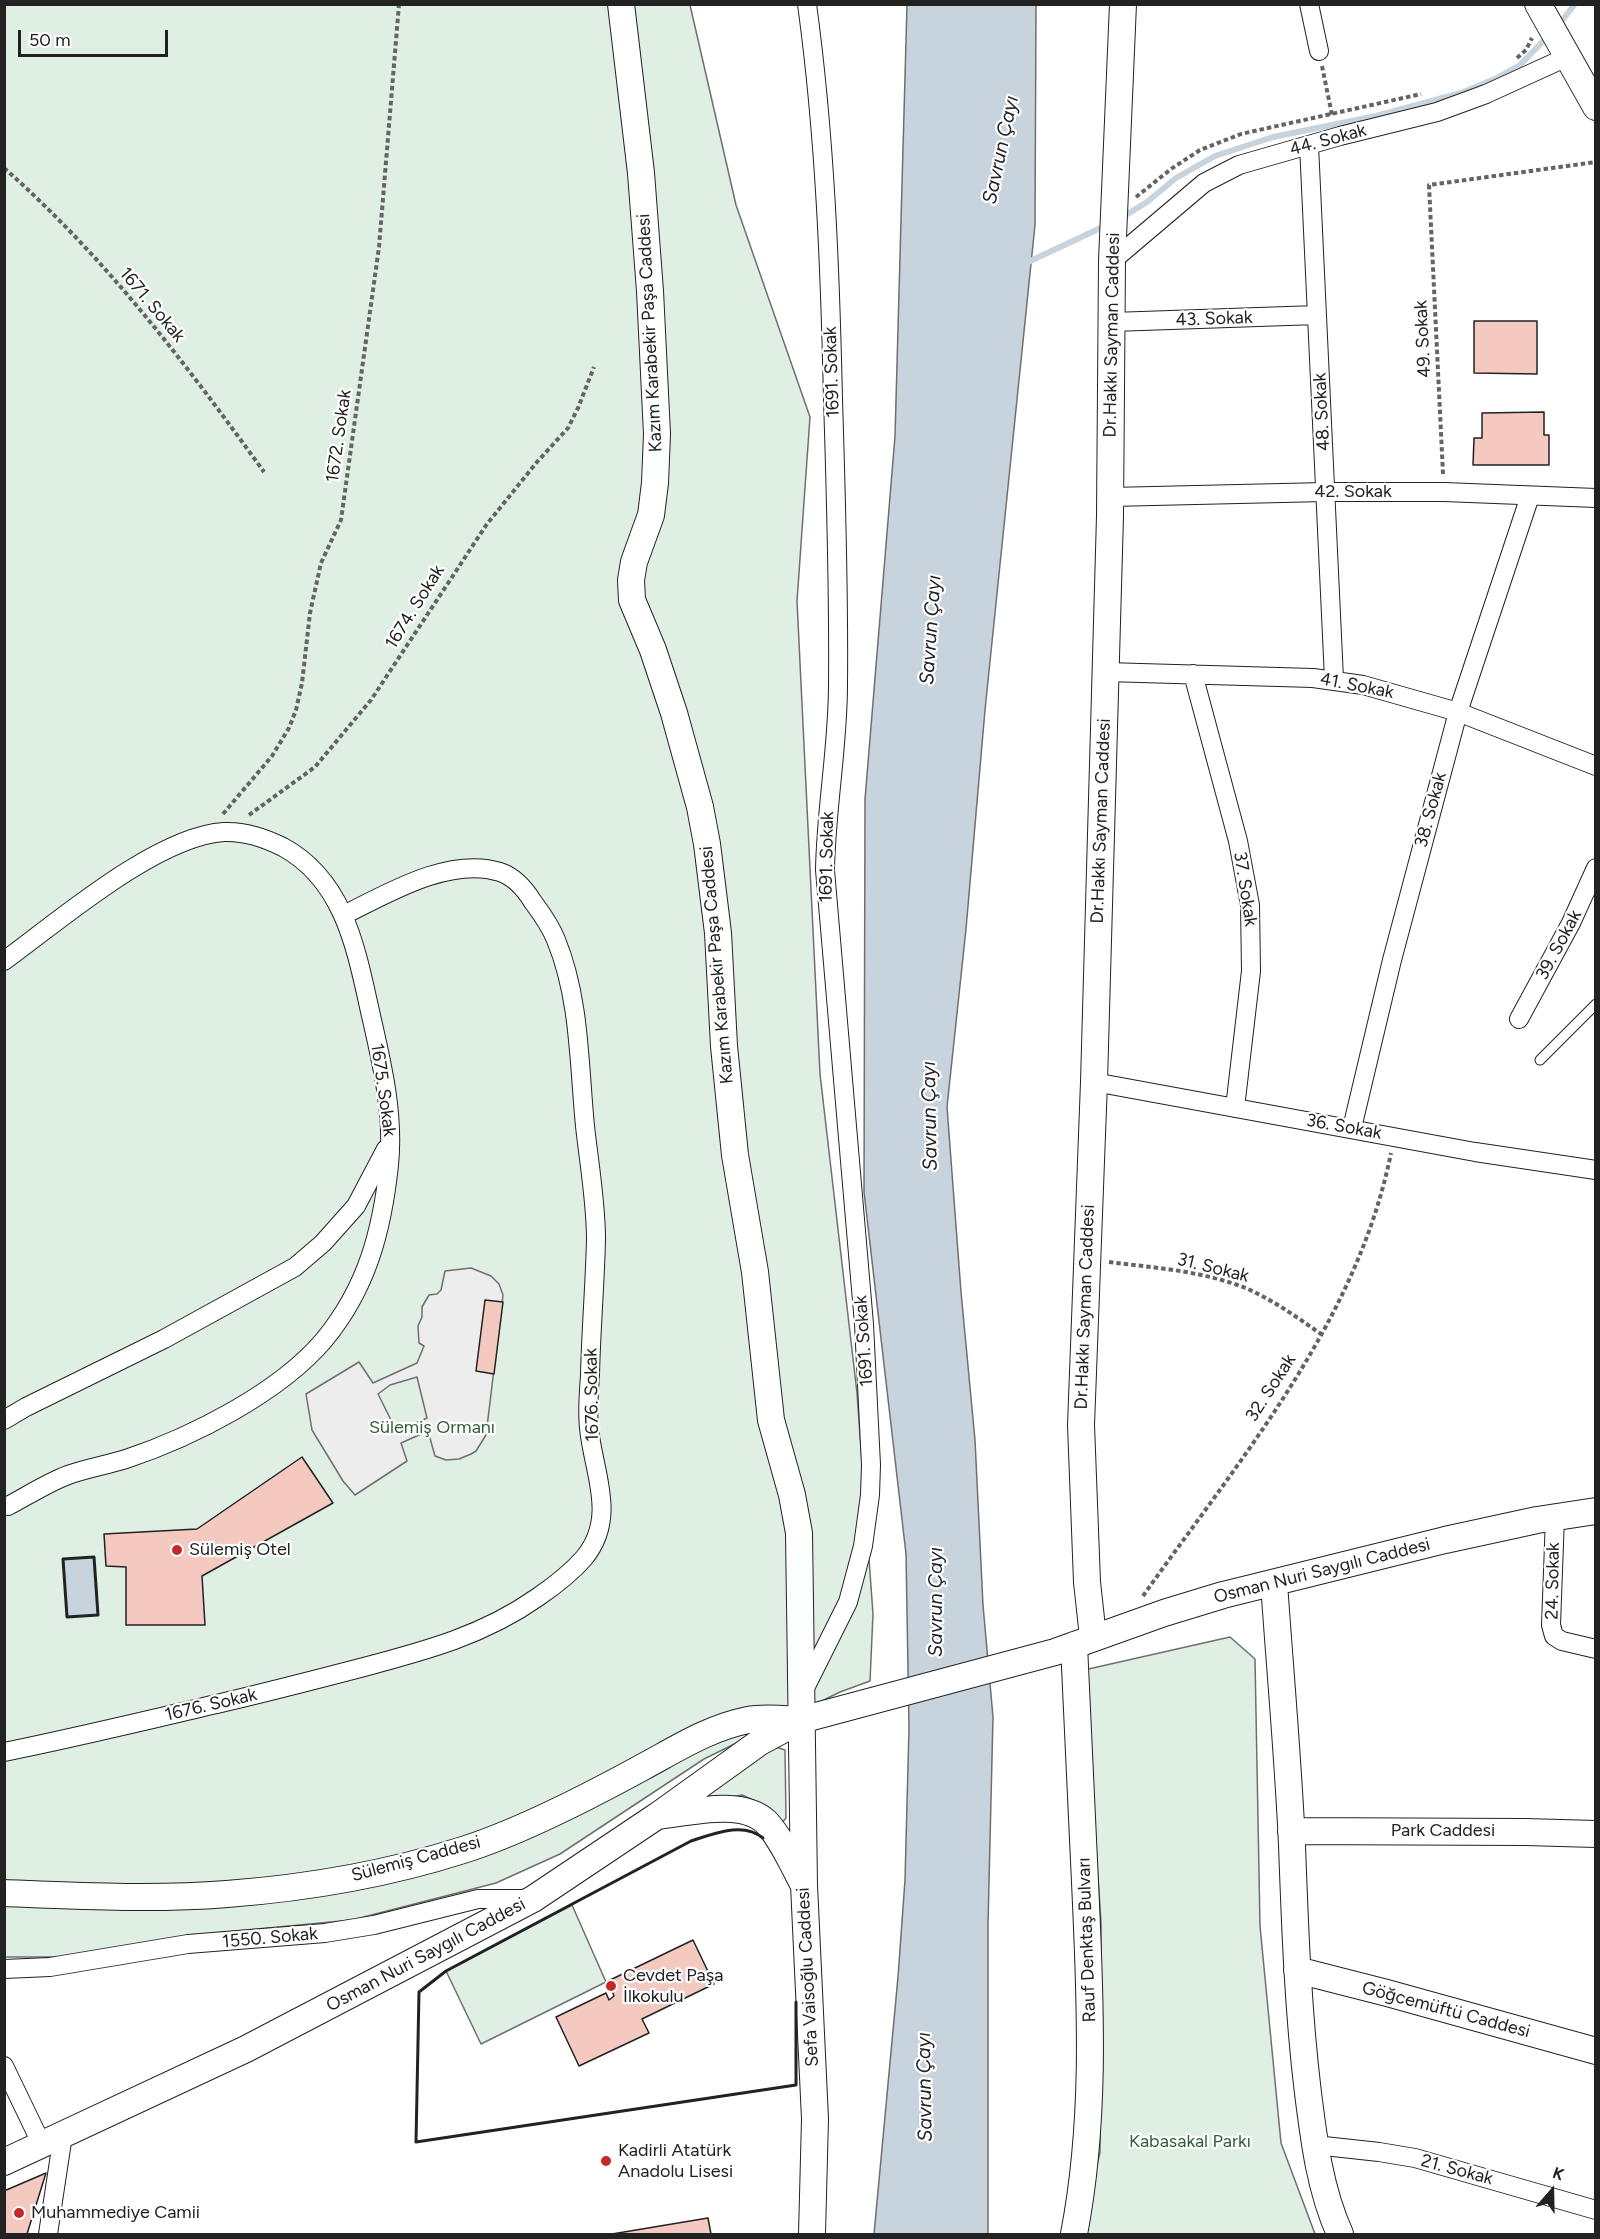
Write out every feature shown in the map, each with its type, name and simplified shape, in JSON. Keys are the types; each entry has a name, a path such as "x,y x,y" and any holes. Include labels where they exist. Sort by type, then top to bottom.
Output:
{"street":[{"name":"Kazım Karabekir Paşa Caddesi","path":"621,4 642,185 651,302 657,434 656,483 651,515 633,562 632,600 653,650 674,713 700,807 707,844 718,933 724,1046 735,1155 755,1272 771,1420 792,1495 799,1533 801,1708"},
{"name":"1691. Sokak","path":"801,1708 848,1602 863,1546 870,1495 871,1465 864,1324 825,882 825,829 838,686 835,447 825,164 807,4"},
{"name":"Dr.Hakkı Sayman Caddesi","path":"1074,1645 1086,1582 1081,1425 1106,672 1112,261 1123,4"},
{"path":"1309,4 1319,51"},
{"path":"1541,10 1596,107"},
{"name":"44. Sokak","path":"1112,261 1204,183 1239,165 1437,112 1486,94 1567,57"},
{"name":"48. Sokak","path":"1309,145 1334,679"},
{"name":"43. Sokak","path":"1112,322 1317,315"},
{"name":"42. Sokak","path":"1110,497 1444,492 1596,498"},
{"name":"38. Sokak","path":"1352,1128 1394,949 1458,712 1530,496"},
{"name":"41. Sokak","path":"1106,672 1334,679 1405,696 1458,712 1596,766"},
{"name":"37. Sokak","path":"1192,674 1238,841 1250,905 1251,971 1235,1108"},
{"name":"1675. Sokak","path":"4,961 92,896 161,852 205,835 225,832 255,836 273,842 295,854 323,881 336,898 344,915 353,941 381,1058 390,1116 391,1139 384,1207 370,1261 343,1314 323,1341 301,1363 264,1391 207,1424 162,1445 124,1459 65,1476 8,1506"},
{"name":"1676. Sokak","path":"4,1752 285,1688 451,1643 488,1628 524,1608 555,1585 584,1558 594,1542 602,1508 601,1484 593,1454 588,1410 596,1235 574,1008 565,965 555,937 528,894 512,877 486,868 448,871 424,878 393,890 344,915"},
{"name":"39. Sokak","path":"1519,1019 1590,898 1596,868"},
{"name":"36. Sokak","path":"1094,1082 1394,1137 1596,1170"},
{"path":"4,1420 164,1339 295,1267 323,1243 356,1206 391,1139"},
{"name":"Osman Nuri Saygılı Caddesi","path":"4,2163 285,2030 533,1899 657,1816 760,1742 801,1708 827,1714 1074,1645 1223,1595 1445,1540 1555,1517 1596,1511"},
{"name":"24. Sokak","path":"1555,1517 1551,1625 1554,1636 1562,1641 1596,1650"},
{"path":"1274,1583 1291,1831 1297,1970 1315,2145 1325,2193 1340,2235"},
{"name":"Rauf Denktaş Bulvarı","path":"1074,1645 1091,2030 1087,2138 1083,2182 1074,2235"},
{"name":"Sefa Vaisoğlu Caddesi","path":"801,1708 804,1884 814,2119 812,2235"},
{"name":"Sülemiş Caddesi","path":"4,1893 147,1896 227,1894 392,1869 465,1850 507,1833 638,1770 708,1731 801,1708"},
{"path":"657,1816 732,1809 750,1812 766,1822 804,1884"},
{"name":"Park Caddesi","path":"1291,1831 1594,1831"},
{"name":"1550. Sokak","path":"4,1969 50,1967 189,1944 345,1930 388,1922 477,1899 533,1899"},
{"name":"Göğcemüftü Caddesi","path":"1297,1970 1596,2051"},
{"path":"4,2066 52,2140 48,2235"},
{"name":"21. Sokak","path":"1315,2145 1415,2158 1596,2210"}],"lane":[{"path":"1540,1060 1596,1004"}],"path":[{"name":"1672. Sokak","path":"205,835 272,756 289,729 296,710 321,562 341,520 379,247 399,4"},
{"path":"1319,51 1332,115"},
{"name":"49. Sokak","path":"1444,492 1429,185 1596,162"},
{"name":"1671. Sokak","path":"4,168 79,241 146,316 264,472"},
{"name":"1674. Sokak","path":"225,832 315,767 371,700 487,524 523,478 568,428 594,367"},
{"name":"32. Sokak","path":"1140,1599 1264,1425 1321,1334 1352,1277 1375,1218 1394,1137"},
{"name":"31. Sokak","path":"1088,1259 1186,1273 1248,1289 1279,1305 1321,1334"}],"green space":[{"name":"Sülemiş Ormanı","path":"4,5 690,5 736,205 810,417 797,601 820,1074 857,1393 873,1614 870,1681 840,1692 704,1759 560,1854 496,1883 352,1920 215,1933 79,1957 4,1957"},
{"name":"Kabasakal Parkı","path":"1230,1637 1255,1659 1260,1926 1281,2143 1315,2234 1081,2234 1100,2152 1101,1922 1084,1670"},
{"path":"776,1747 785,1750 786,1818 781,1824 759,1803 742,1795 695,1804 762,1755"},
{"path":"572,1905 606,1982 481,2044 446,1971"}],"shaded area":[{"path":"471,1268 491,1276 499,1284 503,1295 486,1435 476,1451 459,1459 446,1460 435,1456 428,1431 401,1443 407,1461 355,1495 343,1481 312,1430 306,1394 359,1362 373,1383 417,1363 424,1346 419,1343 418,1326 422,1317 422,1307 429,1295 437,1294 441,1290 445,1271","holes":["417,1377 427,1418 397,1432 378,1394 390,1385"]}],"water":[{"name":"Savrun Çayı","path":"907,5 1036,5 1035,225 947,1107 975,1440 983,1605 993,1717 988,1924 988,2234 874,2234 905,1880 909,1728 906,1554 864,1192 865,799 895,436"},
{"path":"94,1557 98,1615 67,1617 63,1559"}],"building":[{"path":"1474,321 1537,321 1537,374 1474,373"},
{"path":"1544,412 1544,435 1549,435 1549,465 1473,465 1474,438 1482,438 1482,413"},
{"path":"485,1300 503,1302 494,1374 476,1371"},
{"name":"Sülemiş Otel","path":"302,1457 333,1503 202,1576 205,1625 126,1625 126,1567 106,1566 104,1534 197,1529"},
{"path":"693,1940 714,1984 642,2019 649,2033 579,2066 556,2017 606,1993 609,2000 614,1996 608,1981"},
{"name":"Muhammediye Camii","path":"46,2173 27,2234 4,2234 4,2191"},
{"path":"708,2218 711,2234 612,2234"}],"waterway":[{"path":"1557,27 1575,4"},
{"path":"1121,218 1147,202 1176,178 1215,156 1273,137 1376,116 1461,93 1495,79 1520,65 1548,36"},
{"path":"1026,263 1107,225"}],"wall":[{"path":"94,1557 98,1615 67,1617 63,1559 94,1557"},
{"path":"763,1838 746,1830 728,1830 691,1841 446,1971 419,1992 416,2142 796,2085 796,2002"}],"place":[{"name":"Sülemiş Otel","path":"177,1550"},
{"name":"Cevdet Paşa İlkokulu","path":"611,1986"},
{"name":"Kadirli Atatürk Anadolu Lisesi","path":"606,2161"},
{"name":"Muhammediye Camii","path":"19,2213"}]}
